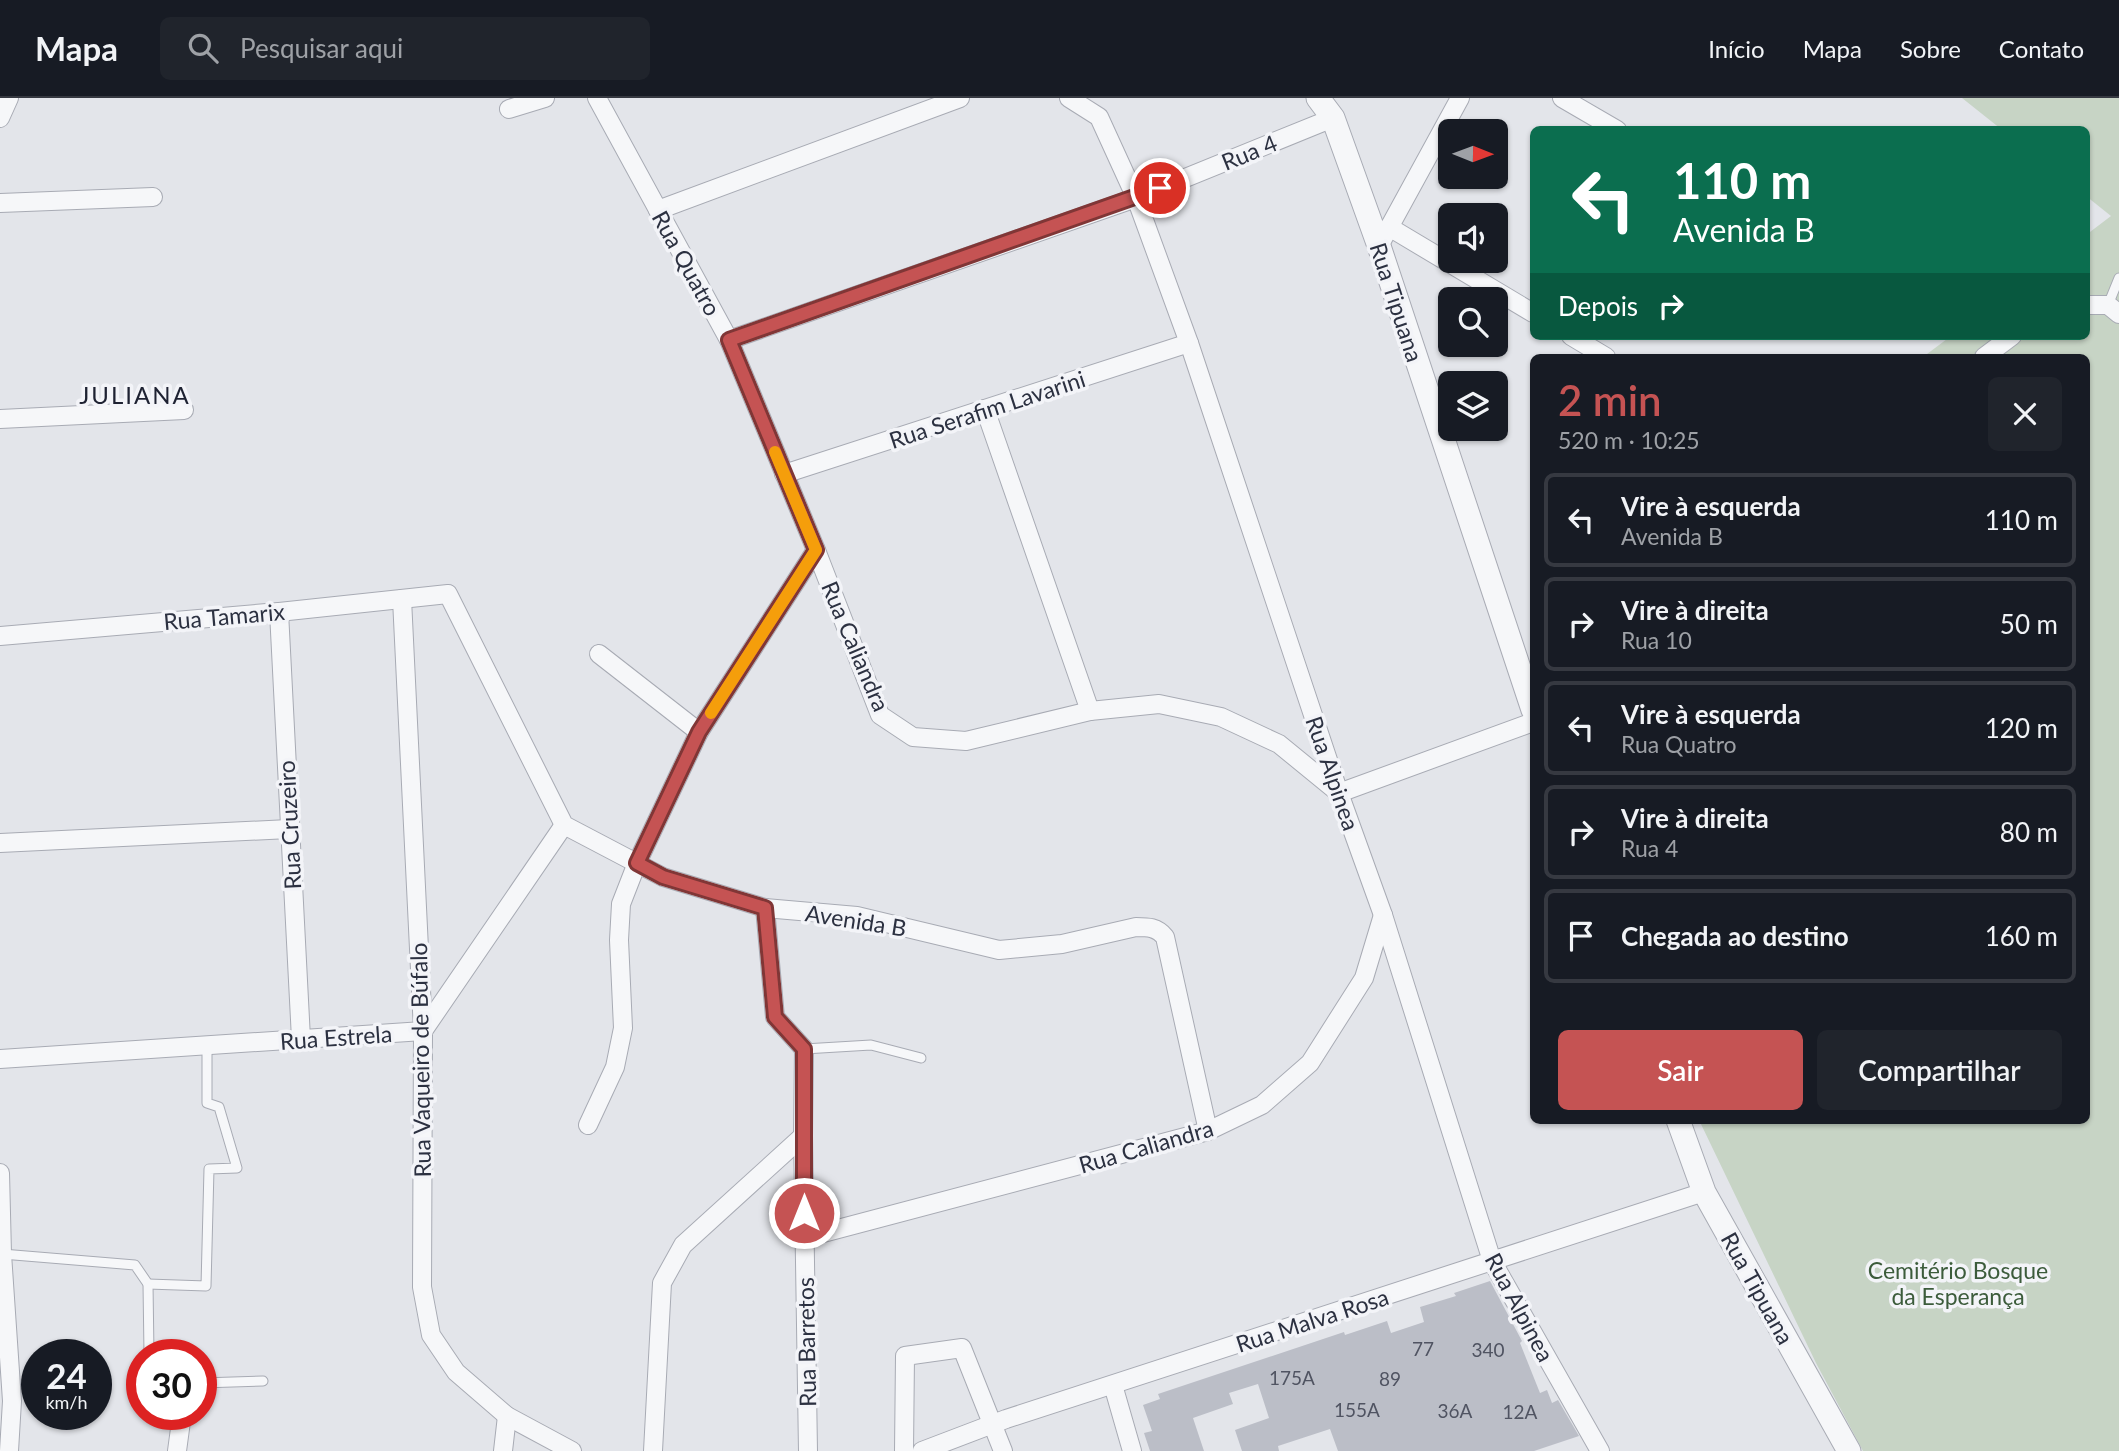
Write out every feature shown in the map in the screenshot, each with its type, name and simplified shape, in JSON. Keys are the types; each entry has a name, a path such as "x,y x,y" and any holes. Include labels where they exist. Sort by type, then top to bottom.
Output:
{"street":[{"path":"0,118 9,98"},
{"path":"509,109 545,98"},
{"name":"Rua Quatro","path":"597,98 729,340 816,550"},
{"path":"658,210 960,98"},
{"name":"Rua Alpinea","path":"1069,98 1099,117 1136,198 1189,344 1339,793 1383,915 1492,1261 1600,1451"},
{"name":"Rua Tipuana","path":"1318,98 1333,118 1384,237 1530,702"},
{"path":"1460,98 1384,237 1530,311"},
{"path":"1562,98 1610,126"},
{"name":"Rua 4","path":"729,340 1136,198 1333,118"},
{"path":"0,203 153,197"},
{"path":"2090,306 2114,310"},
{"path":"1578,340 1601,354"},
{"path":"1988,354 2007,340"},
{"name":"Rua Serafim Lavarini","path":"784,474 1189,344"},
{"path":"985,409 1090,711"},
{"path":"0,419 184,410"},
{"path":"588,1125 615,1067 623,1028 619,940 621,904 637,863 699,732 816,550"},
{"name":"Rua Caliandra","path":"816,550 880,715 914,737 966,741 1090,711 1159,704 1221,717 1279,744 1339,793"},
{"name":"Rua Tamarix","path":"0,636 279,612 447,594 564,825"},
{"name":"Rua Vaqueiro de Búfalo","path":"402,599 423,1031 422,1287 431,1335 456,1372 507,1416 572,1451"},
{"name":"Rua Cruzeiro","path":"279,612 302,1039"},
{"path":"599,654 699,732"},
{"path":"1339,793 1530,709"},
{"name":"Avenida B","path":"564,825 663,877 765,908 856,916 999,950 1062,944 1136,927 1149,926 1160,931 1165,937 1208,1131"},
{"name":"Rua Estrela","path":"0,1059 423,1031 564,825"},
{"path":"0,843 289,829"},
{"path":"765,908 775,1017 804,1049"},
{"name":"Rua Caliandra","path":"804,1238 1208,1131 1262,1105 1310,1063 1364,978 1383,915"},
{"name":"Rua Barretos","path":"804,1049 808,1451"},
{"name":"Rua Tipuana","path":"1679,1124 1704,1192 1849,1451"},
{"path":"653,1451 662,1283 683,1245 803,1136"},
{"path":"0,1173 9,1451"},
{"name":"Rua Malva Rosa","path":"922,1451 993,1423 1704,1192"},
{"path":"904,1451 905,1356 962,1348 1003,1451"},
{"path":"1113,1385 1132,1451"},
{"path":"503,1451 507,1416"},
{"path":"177,1451 180,1430"}],"lane":[{"path":"2114,310 2119,278"},
{"path":"804,1049 871,1045 921,1058"},
{"path":"148,1284 206,1286 209,1169 237,1168 219,1107 207,1103 207,1046"},
{"path":"2,1254 135,1265 148,1284 149,1339"},
{"path":"217,1382 262,1381"}],"green space":[{"name":"Cemitério Bosque da Esperança","path":"1962,98 2119,98 2119,1451 1863,1451 1816,1363 1701,1124 2090,1124 2090,354 1927,354 1946,340 2090,340 2090,232 2111,216 2090,199 2090,126 1997,126"}],"building":[{"path":"1490,1281 1522,1341 1520,1343 1540,1393 1547,1390 1552,1403 1558,1400 1579,1436 1534,1451 1338,1451 1330,1429 1278,1446 1279,1451 1242,1451 1235,1430 1269,1418 1258,1384 1229,1393 1233,1404 1193,1418 1204,1451 1150,1451 1144,1433 1152,1431 1143,1405 1160,1399 1158,1394 1344,1332 1345,1335 1387,1321 1391,1333 1424,1322 1420,1307 1456,1296 1454,1293"}],"slow traffic":[{"path":"711,713 816,550 775,452"}],"district":[{"name":"JULIANA","path":"135,394"}],"route":[{"path":"804,1213 804,1049 775,1017 765,908 663,877 637,863 699,732 816,550 729,340 1160,188"}]}
